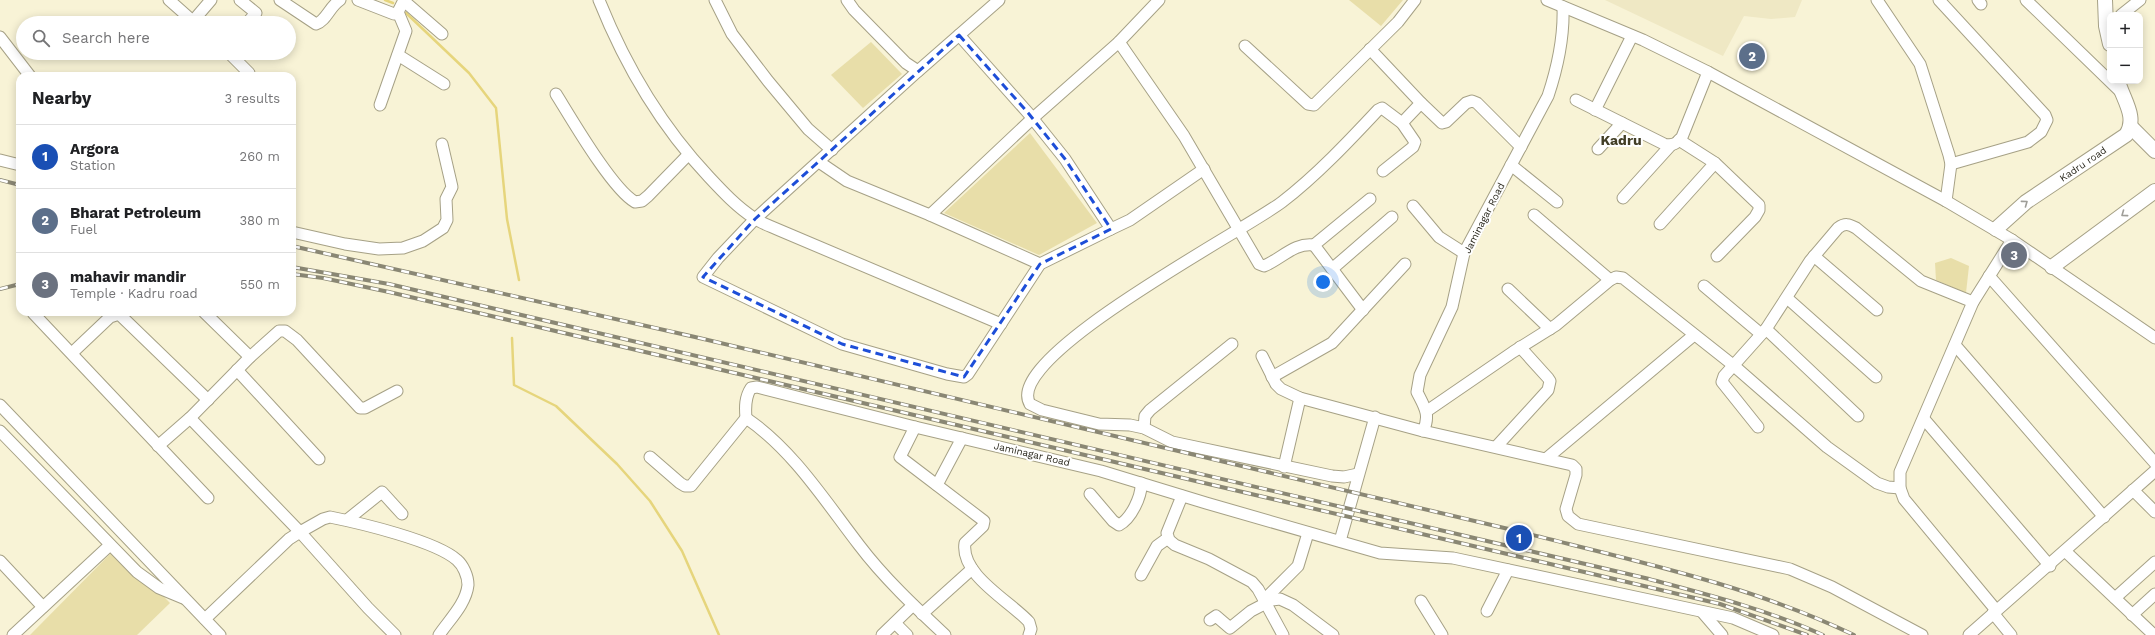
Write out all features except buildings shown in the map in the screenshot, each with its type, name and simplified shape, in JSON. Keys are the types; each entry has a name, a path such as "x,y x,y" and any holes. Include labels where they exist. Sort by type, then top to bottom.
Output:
{"main road":[{"path":"2105,0 2107,17"},
{"path":"2120,87 2131,115 2131,127 2155,151"},
{"name":"Kadru road","path":"1996,229 2026,202 2126,135 2131,127"},
{"path":"2052,267 2155,191"}],"street":[{"path":"169,0 187,16"},
{"path":"199,16 211,0"},
{"path":"280,0 316,24 321,22 334,4 340,0"},
{"path":"358,0 394,14 398,12 404,1 442,34"},
{"path":"599,0 619,46 649,100 688,155 722,191 755,219 1001,324"},
{"path":"715,0 732,34 768,81 808,129 832,150"},
{"path":"847,0 854,10 906,64 918,71"},
{"path":"999,0 918,71 755,219 718,258 703,277 842,344 947,374 964,377 968,374 1040,264 1130,220 1204,169"},
{"path":"930,215 1033,118 1119,42 1159,0"},
{"path":"1245,46 1308,104 1314,105 1398,22 1415,0"},
{"path":"1548,0 1632,36 1708,72 1946,201 1996,229 2153,333"},
{"path":"1877,0 1920,64 1927,83 1948,146 1951,164 1946,201"},
{"path":"1939,0 2045,115 2047,120 2041,132 2028,142 1951,164"},
{"path":"2026,0 2120,87"},
{"path":"2125,12 2140,0"},
{"path":"244,1 256,13 253,16"},
{"name":"Jaminagar Road","path":"1427,411 1416,392 1417,384 1452,307 1464,253 1540,113 1553,81 1562,28 1563,7"},
{"path":"380,105 406,31 398,12"},
{"path":"959,35 1033,118 1064,159 1111,229"},
{"path":"1595,110 1632,36"},
{"path":"0,37 16,58"},
{"path":"1119,42 1184,136 1259,264 1264,266 1298,246 1314,245 1370,199"},
{"path":"1370,49 1442,123 1446,122 1466,103 1472,100 1477,103 1521,147"},
{"path":"398,54 444,84"},
{"path":"18,60 27,72"},
{"path":"236,60 247,72"},
{"path":"1624,198 1675,143 1708,72"},
{"path":"556,94 600,162 625,194 635,202 642,201 648,196 688,155"},
{"path":"1576,100 1664,144 1675,143 1715,163 1754,199 1759,205 1759,210 1755,217 1717,256"},
{"path":"1402,123 1422,103"},
{"path":"1358,474 1344,477 1332,476 1172,442 1144,428 1130,425 1099,424 1042,410 1029,402 1027,396 1029,388 1042,367 1098,318 1281,203 1356,133 1378,110 1382,108 1402,123 1415,142 1413,147 1383,171"},
{"path":"1598,149 1622,123"},
{"path":"296,233 345,244 379,249 403,248 428,238 443,228 447,220 446,198 452,187 442,144"},
{"path":"0,160 16,164"},
{"path":"819,162 847,181 930,215 1040,264"},
{"path":"1660,224 1715,163"},
{"path":"1511,166 1557,202"},
{"path":"1412,206 1439,237 1464,253"},
{"path":"1534,214 1610,280"},
{"path":"1332,269 1392,217"},
{"path":"1758,427 1722,382 1733,365 1764,332 1814,256 1843,224 1850,225 1921,281 1973,302"},
{"path":"2011,635 1994,611 1904,500 1900,488 1900,472 1973,302 2012,240"},
{"path":"1314,245 1363,310"},
{"path":"1814,256 1877,310"},
{"path":"1272,377 1332,343 1405,264"},
{"path":"1989,276 2155,463"},
{"path":"1423,430 1427,423 1427,411 1520,347 1550,329 1610,280 1616,277 1623,278 1733,365 1809,433 1866,477 1888,487 1900,488"},
{"path":"1704,286 1764,332 1858,416"},
{"path":"1508,289 1550,329"},
{"path":"1787,298 1876,377"},
{"path":"37,316 208,498"},
{"path":"72,353 110,317 113,316"},
{"path":"121,316 208,400"},
{"path":"208,316 250,357"},
{"path":"158,446 190,418 250,357 276,333 285,331 314,357 360,408 365,408 397,391"},
{"path":"1547,458 1694,335"},
{"path":"1144,428 1145,416 1150,410 1232,344"},
{"path":"1955,345 2104,517"},
{"path":"1496,447 1548,390 1550,385 1548,378 1520,347"},
{"path":"1262,356 1272,377 1280,389 1300,398 1423,430 1565,462 1572,465 1576,469 1566,509 1568,516 1578,524 1790,569 1832,587 1922,635"},
{"path":"238,370 319,459"},
{"name":"Jaminagar Road","path":"746,418 746,402 748,393 754,386 915,427 1055,459 1308,533 1387,554 1453,558 1733,618 1773,635"},
{"path":"1284,467 1300,398"},
{"path":"0,405 220,635"},
{"path":"190,418 300,532 368,608 396,635"},
{"path":"650,457 680,483 685,486 690,486 746,418 784,451 840,517 860,547 913,605 945,635"},
{"path":"1340,541 1358,474 1377,418"},
{"path":"1924,419 2050,566"},
{"path":"915,427 900,457 984,521 983,526 965,543 965,556 972,569 1029,622 1031,629 1029,635"},
{"path":"0,431 110,545 147,581 186,600"},
{"path":"937,485 962,438"},
{"path":"1969,635 1994,611 2050,566 2155,471"},
{"path":"1090,494 1119,525 1125,521 1136,503 1140,493 1140,483"},
{"path":"2134,490 2155,512"},
{"path":"347,520 382,492 402,514"},
{"path":"1182,496 1167,533 1168,538 1175,545 1209,559 1249,580 1256,586 1283,635"},
{"path":"205,619 289,539 323,519 330,517 347,520 439,548 459,561 466,572 468,584 459,607 439,635"},
{"path":"1210,620 1216,616 1230,628 1265,601 1298,566 1308,533"},
{"path":"1140,575 1158,546 1168,538"},
{"path":"13,635 110,545"},
{"path":"2065,551 2154,635"},
{"path":"0,561 43,607"},
{"path":"2114,598 2155,562"},
{"path":"922,614 972,569"},
{"path":"1487,611 1508,570"},
{"path":"2132,615 2155,594"},
{"path":"1265,601 1276,598 1285,600 1332,635"},
{"path":"1421,601 1442,635"},
{"path":"882,635 913,605"},
{"path":"1703,612 1722,635"},
{"path":"895,623 907,635"}],"highlighted area":[{"path":"959,35 1029,114 1065,159 1111,229 1040,264 964,377 842,344 703,277 755,219"}],"shaded area":[{"path":"1349,0 1403,0 1381,26"},
{"path":"1605,0 1802,0 1795,17 1771,19 1744,16 1723,56"},
{"path":"871,42 902,74 863,108 831,75"},
{"path":"1030,133 1097,223 1039,255 944,213"},
{"path":"1951,258 1969,266 1966,293 1936,280 1935,263"},
{"path":"116,548 170,603 137,635 30,635"}],"waterway":[{"path":"385,0 393,3"},
{"path":"406,13 469,73 496,108 507,219 519,280"},
{"path":"512,338 514,385 556,406 617,464 650,501 682,551 719,635"}],"railway":[{"path":"0,180 16,184"},
{"path":"296,247 695,337 1517,531 1645,563 1731,587 1773,601 1854,635"},
{"path":"296,268 389,284 1645,578 1713,596 1780,617 1823,635"},
{"path":"296,275 323,278 389,292 1720,604 1807,635"},
{"path":"0,289 16,285"}],"place":[{"name":"Bharat Petroleum","path":"1752,56"},
{"name":"mahavir mandir","path":"2014,255"},
{"name":"Argora","path":"1519,538"}],"district":[{"name":"Kadru","path":"1621,140"}]}
